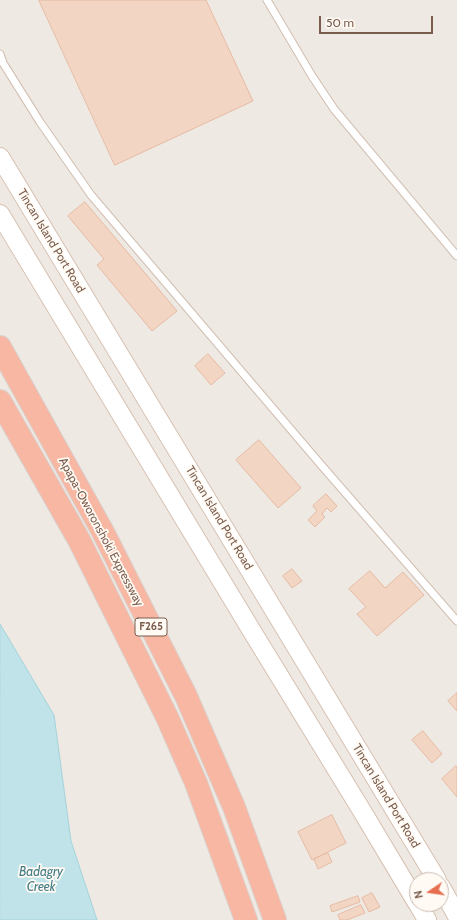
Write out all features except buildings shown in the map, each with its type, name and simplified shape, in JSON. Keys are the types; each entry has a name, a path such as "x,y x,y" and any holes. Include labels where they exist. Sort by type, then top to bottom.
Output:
{"highway":[{"name":"Apapa-Oworonshoki Expressway","path":"0,348 103,532 186,696 234,807 275,920"},
{"name":"Apapa-Oworonshoki Expressway","path":"0,401 79,540 167,717 196,783 246,920"}],"street":[{"name":"Tincan Island Port Road","path":"0,157 432,872"},
{"path":"0,214 409,890"},
{"path":"449,902 457,916"}],"lane":[{"path":"267,0 312,76 334,109 457,256"},
{"path":"0,54 3,63 40,122 91,195 322,466 457,620"}],"shaded area":[{"path":"0,0 457,0 457,920 54,920 0,694"}],"water":[{"name":"Badagry Creek","path":"0,624 54,715 71,841 97,920 0,920"}]}
